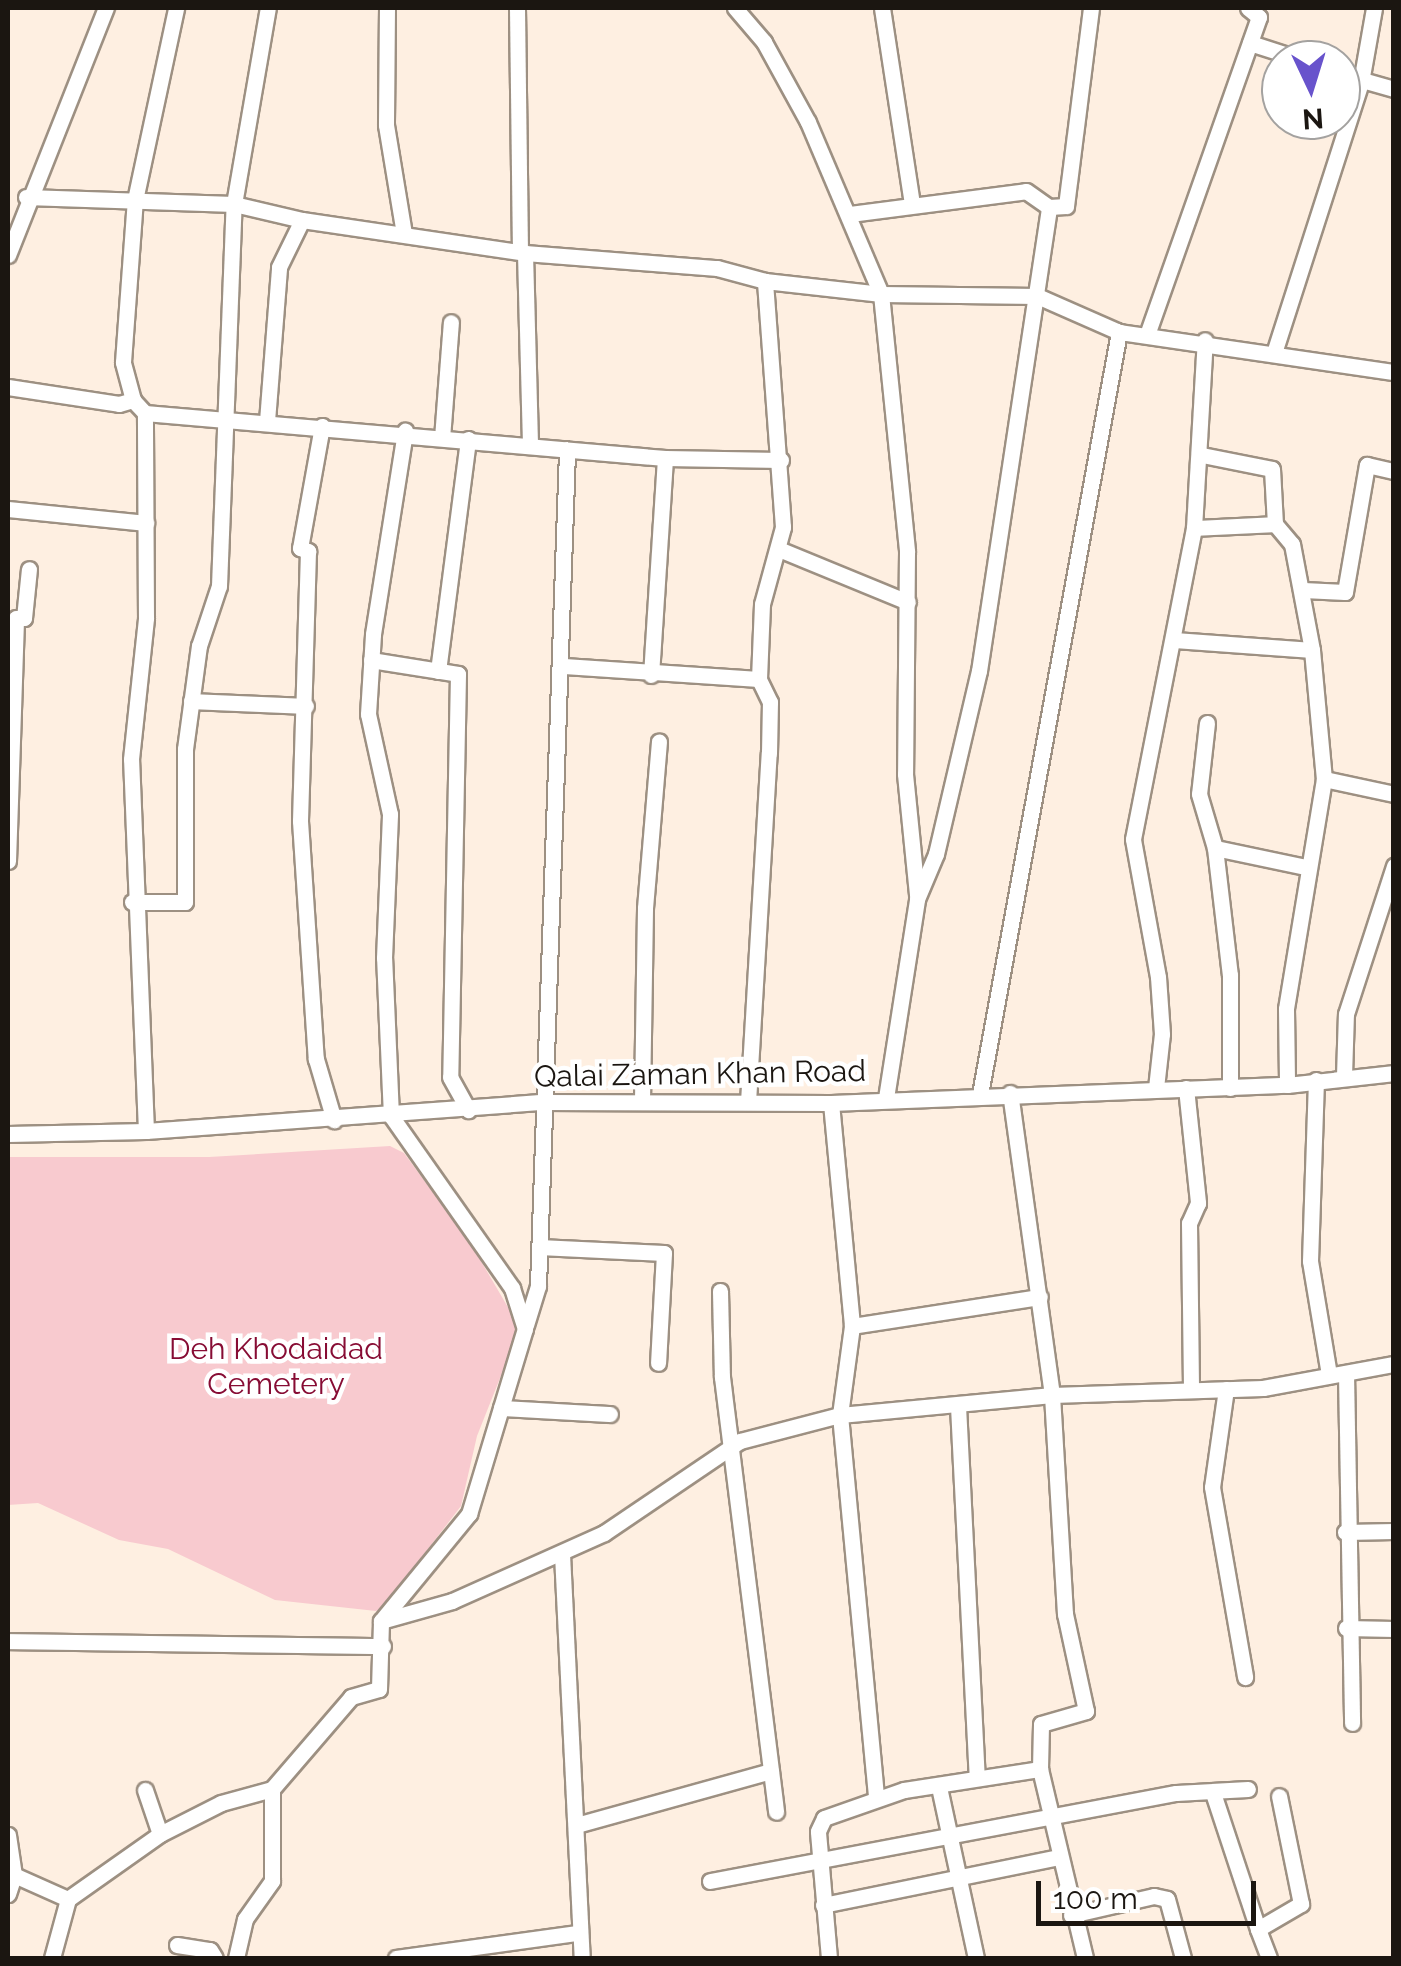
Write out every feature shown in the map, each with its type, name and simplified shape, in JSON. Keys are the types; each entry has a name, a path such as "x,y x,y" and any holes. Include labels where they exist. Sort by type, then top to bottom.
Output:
{"street":[{"path":"8,255 13,222 106,8"},
{"path":"146,1131 132,902 131,759 146,618 144,413 133,400 123,362 135,200 176,8"},
{"path":"132,902 185,902 191,701 199,646 219,586 234,204 268,8"},
{"path":"387,8 386,125 404,234"},
{"path":"517,8 530,446"},
{"path":"734,8 764,42 850,214 881,294 908,602 905,774 918,899"},
{"path":"883,8 912,205"},
{"path":"850,214 1026,190 1049,206 1066,206 1091,8"},
{"path":"1148,332 1259,18 1248,8"},
{"path":"1374,8 1361,82 1394,89"},
{"path":"1250,43 1261,47"},
{"path":"1274,353 1342,140"},
{"path":"26,197 234,204 302,220 522,250 717,268 764,281 881,294 1037,296 1119,332 1206,340 1394,372"},
{"path":"886,1098 918,899 936,854 979,671 1049,206"},
{"path":"267,421 279,267 302,220"},
{"path":"748,1102 770,753 770,702 758,678 762,604 781,550 781,460 764,281"},
{"path":"442,438 451,322"},
{"path":"980,1094 1119,332"},
{"path":"1156,1088 1162,1034 1158,977 1133,839 1176,640 1194,528 1202,455 1206,340"},
{"path":"8,387 119,404 133,400"},
{"path":"144,413 405,431 442,438 664,458 781,460"},
{"path":"322,426 300,548 308,552 300,820 316,1059 334,1120"},
{"path":"405,431 371,660 368,714 390,814 384,958 390,1116 512,1288 525,1328"},
{"path":"438,671 468,439"},
{"path":"52,1958 68,1900 160,1834 222,1804 272,1789 351,1698 380,1688 381,1622 469,1514 538,1286 542,1102 564,666 567,450"},
{"path":"1202,455 1272,469 1276,524 1292,544 1312,650 1324,779 1306,866 1286,1009 1287,1085"},
{"path":"651,675 664,458"},
{"path":"1303,590 1345,592 1367,465 1394,471"},
{"path":"8,509 146,523"},
{"path":"1194,528 1276,524"},
{"path":"781,550 908,602"},
{"path":"8,861 16,618 24,618 29,568"},
{"path":"1176,640 1312,650"},
{"path":"371,660 458,674 450,1077 468,1110"},
{"path":"564,666 651,675 758,678"},
{"path":"191,701 306,706"},
{"path":"1208,724 1199,794 1214,848 1230,975 1230,1088"},
{"path":"642,1100 646,908 659,742"},
{"path":"1324,779 1394,794"},
{"path":"1214,848 1306,866"},
{"path":"1344,1076 1346,1014 1394,866"},
{"name":"Qalai Zaman Khan Road","path":"8,1134 334,1120 542,1102 831,1103 980,1094 1287,1085 1394,1073"},
{"path":"1316,1080 1310,1262 1328,1375"},
{"path":"1186,1088 1198,1203 1189,1223 1191,1389"},
{"path":"1010,1093 1052,1394 1065,1614 1086,1711 1040,1724 1040,1769 1071,1915 1085,1958"},
{"path":"831,1103 852,1326 840,1415 876,1798"},
{"path":"539,1247 664,1253 658,1363"},
{"path":"720,1292 722,1377 776,1812"},
{"path":"852,1326 1040,1297"},
{"path":"381,1622 452,1601 562,1554 734,1450 740,1442 840,1415 1052,1394 1226,1388 1394,1364"},
{"path":"1346,1373 1346,1628 1352,1724"},
{"path":"1226,1388 1212,1488 1245,1677"},
{"path":"958,1406 977,1778"},
{"path":"501,1408 610,1414"},
{"path":"1346,1532 1394,1531"},
{"path":"562,1554 580,1824 576,1933 582,1958"},
{"path":"1346,1628 1394,1629"},
{"path":"8,1641 382,1646"},
{"path":"829,1958 824,1905 826,1863 818,1831 824,1818 876,1798 1040,1769"},
{"path":"580,1824 771,1771"},
{"path":"939,1787 976,1958"},
{"path":"236,1958 245,1920 272,1881 272,1789"},
{"path":"710,1881 950,1840 1176,1793 1248,1789"},
{"path":"145,1790 160,1834"},
{"path":"1213,1793 1269,1958"},
{"path":"1258,1929 1301,1904 1279,1796"},
{"path":"8,1836 14,1875 8,1894"},
{"path":"824,1905 961,1881 1058,1857"},
{"path":"14,1875 68,1900"},
{"path":"1071,1915 1154,1896 1166,1899 1183,1958"},
{"path":"396,1958 576,1933"},
{"path":"177,1945 210,1950 215,1958"}],"green space":[{"name":"Deh Khodaidad Cemetery","path":"390,1146 404,1153 471,1244 520,1328 477,1436 461,1506 385,1605 376,1611 275,1600 168,1549 119,1540 38,1503 8,1505 8,1157 209,1157"}]}
